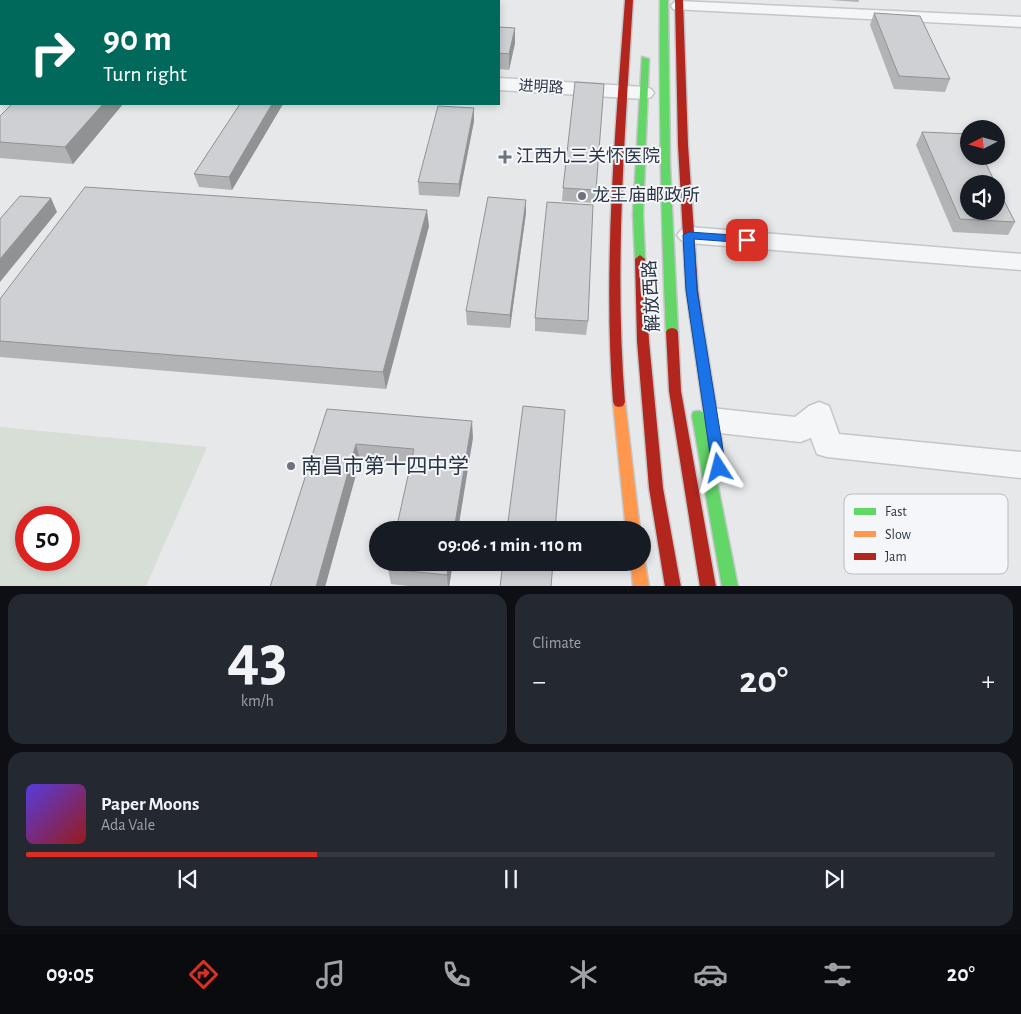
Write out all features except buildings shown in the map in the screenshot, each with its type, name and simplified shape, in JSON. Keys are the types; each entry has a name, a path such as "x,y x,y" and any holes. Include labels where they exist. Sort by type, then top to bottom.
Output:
{"main road":[{"path":"630,0 623,91 616,234 615,364 632,521"},
{"path":"674,2 692,290 703,410 730,586"},
{"name":"解放西路","path":"674,2 663,95 666,217 675,392 708,586"},
{"name":"解放西路","path":"646,48 638,214 643,342 656,488 673,586"},
{"path":"666,217 684,333"},
{"path":"703,410 730,521"},
{"path":"639,571 641,586"}],"street":[{"path":"674,2 1021,22"},
{"name":"进明路","path":"500,84 644,93"},
{"path":"689,235 1021,262"},
{"path":"703,410 800,430 820,414 827,445 1021,465"}],"shaded area":[{"path":"0,427 207,447 146,586 0,586"}],"traffic: fast":[{"path":"664,0 665,166 672,332"},
{"path":"640,259 638,214 645,59"},
{"path":"698,416 730,586"}],"traffic: slow":[{"path":"696,318 715,443"},
{"path":"619,402 632,521"},
{"path":"639,571 641,586"}],"traffic: jam":[{"path":"619,402 615,352 614,252 629,0"},
{"path":"679,0 683,145 692,290 696,318"},
{"path":"640,259 643,341 656,488 673,586"},
{"path":"672,332 675,391 708,586"}],"place":[{"name":"江西九三关怀医院","path":"505,157"},
{"name":"龙王庙邮政所","path":"582,196"},
{"name":"南昌市第十四中学","path":"291,466"}],"route":[{"path":"719,468 704,381 692,290 689,235 747,240"}]}
